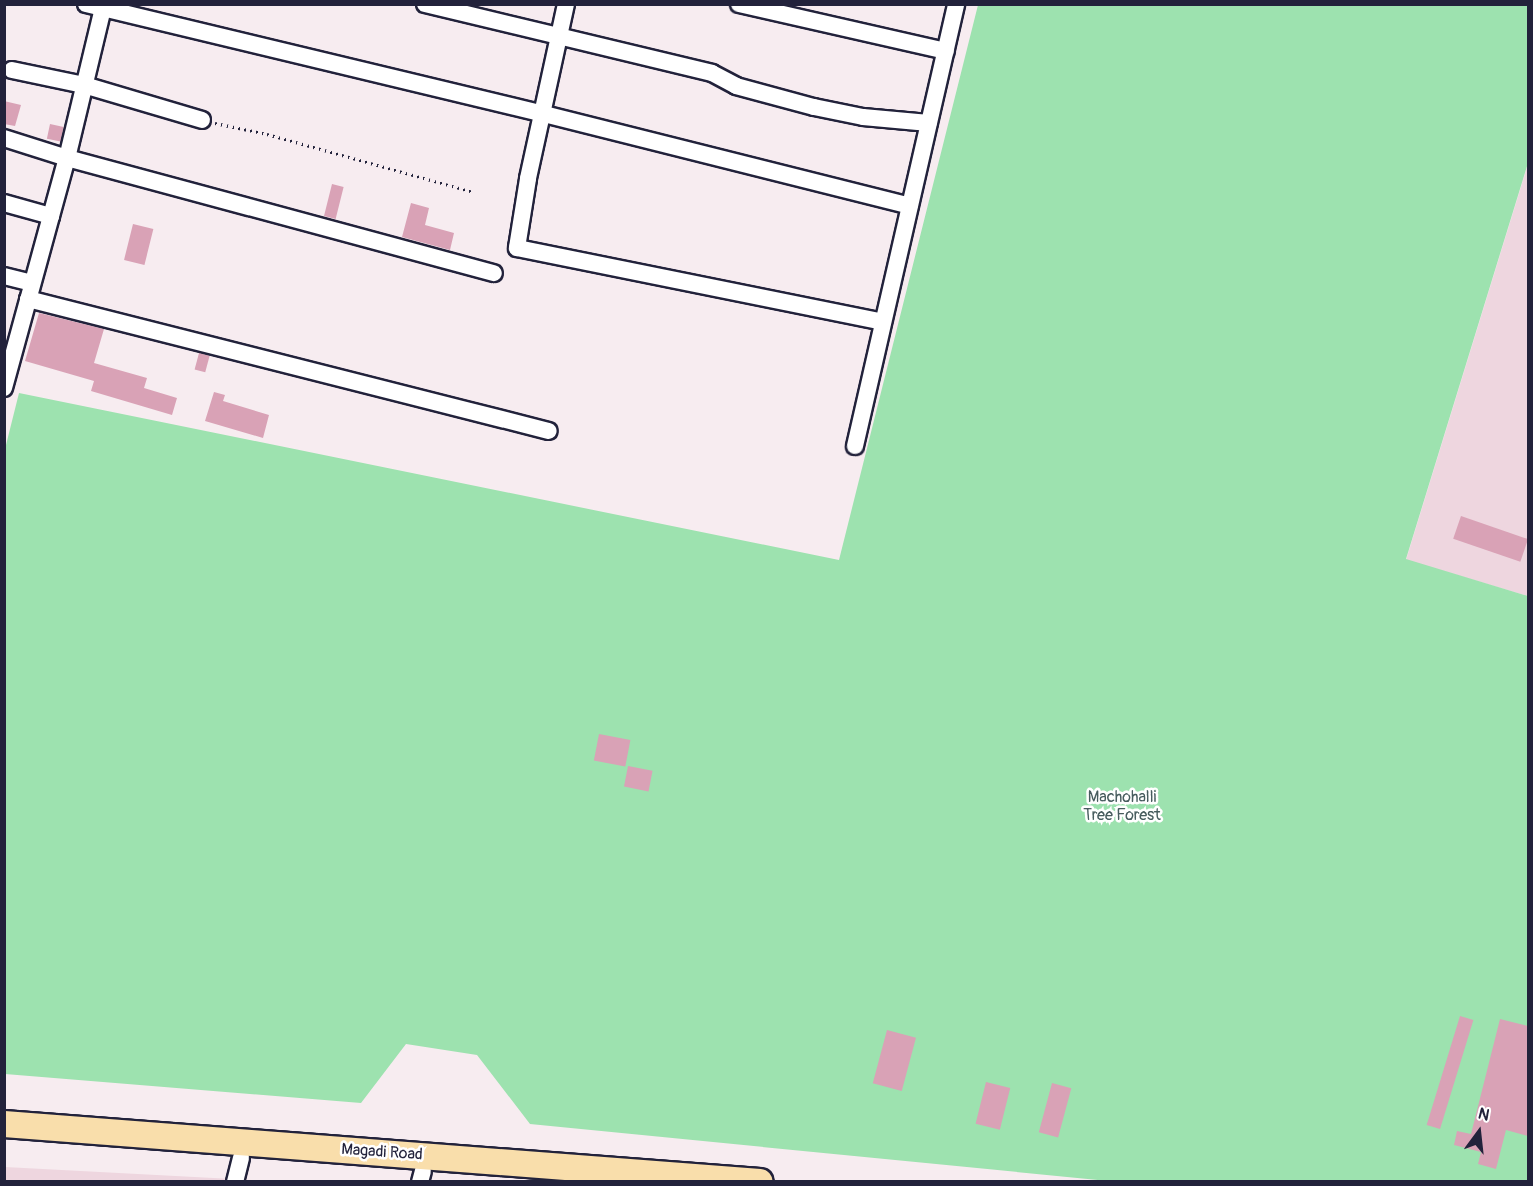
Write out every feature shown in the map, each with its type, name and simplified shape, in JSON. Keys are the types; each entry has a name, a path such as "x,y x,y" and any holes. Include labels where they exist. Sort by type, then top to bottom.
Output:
{"main road":[{"name":"Magadi Road","path":"4,1125 760,1182"},
{"name":"Magadi Road","path":"4,1140 238,1170 564,1182"}],"street":[{"path":"86,4 544,114 910,206"},
{"path":"425,4 712,73 735,86 814,107 863,117 929,123"},
{"path":"566,4 544,114 528,178 517,248 883,322"},
{"path":"739,4 946,51"},
{"path":"855,446 956,4"},
{"path":"4,388 67,158 103,7"},
{"path":"12,70 84,86 202,120"},
{"path":"4,138 67,158 494,273"},
{"path":"4,203 51,216"},
{"path":"4,276 30,291 549,431"}],"path":[{"path":"202,120 267,134 473,192"}],"shaded area":[{"path":"1528,164 1528,596 1406,560"},
{"path":"5,1167 269,1181 5,1181"}],"green space":[{"name":"Machohalli Tree Forest","path":"978,5 1528,5 1528,163 1406,559 1528,596 1528,1181 1108,1181 530,1124 477,1055 406,1044 361,1103 5,1074 4,453 19,393 839,560"}],"building":[{"path":"4,101 21,105 15,126 4,124"},
{"path":"50,124 64,127 61,142 47,139"},
{"path":"332,184 344,187 336,219 324,216"},
{"path":"411,203 429,208 425,225 454,233 450,250 402,237"},
{"path":"133,224 153,229 144,265 124,260"},
{"path":"39,313 104,329 94,363 147,378 144,388 177,398 172,415 91,391 94,381 25,361"},
{"path":"199,353 210,356 205,372 195,369"},
{"path":"214,392 225,395 223,401 269,415 263,438 205,421"},
{"path":"1461,516 1528,539 1520,562 1453,539"},
{"path":"599,734 630,740 625,767 594,761"},
{"path":"628,766 653,771 649,791 624,787"},
{"path":"1460,1016 1473,1020 1440,1129 1427,1125"},
{"path":"1500,1019 1528,1026 1528,1136 1506,1130 1496,1169 1478,1164 1481,1152 1454,1145 1457,1131 1471,1134"},
{"path":"887,1030 916,1038 902,1091 873,1083"},
{"path":"986,1082 1010,1088 1000,1130 976,1124"},
{"path":"1052,1083 1071,1088 1058,1137 1039,1132"}]}
